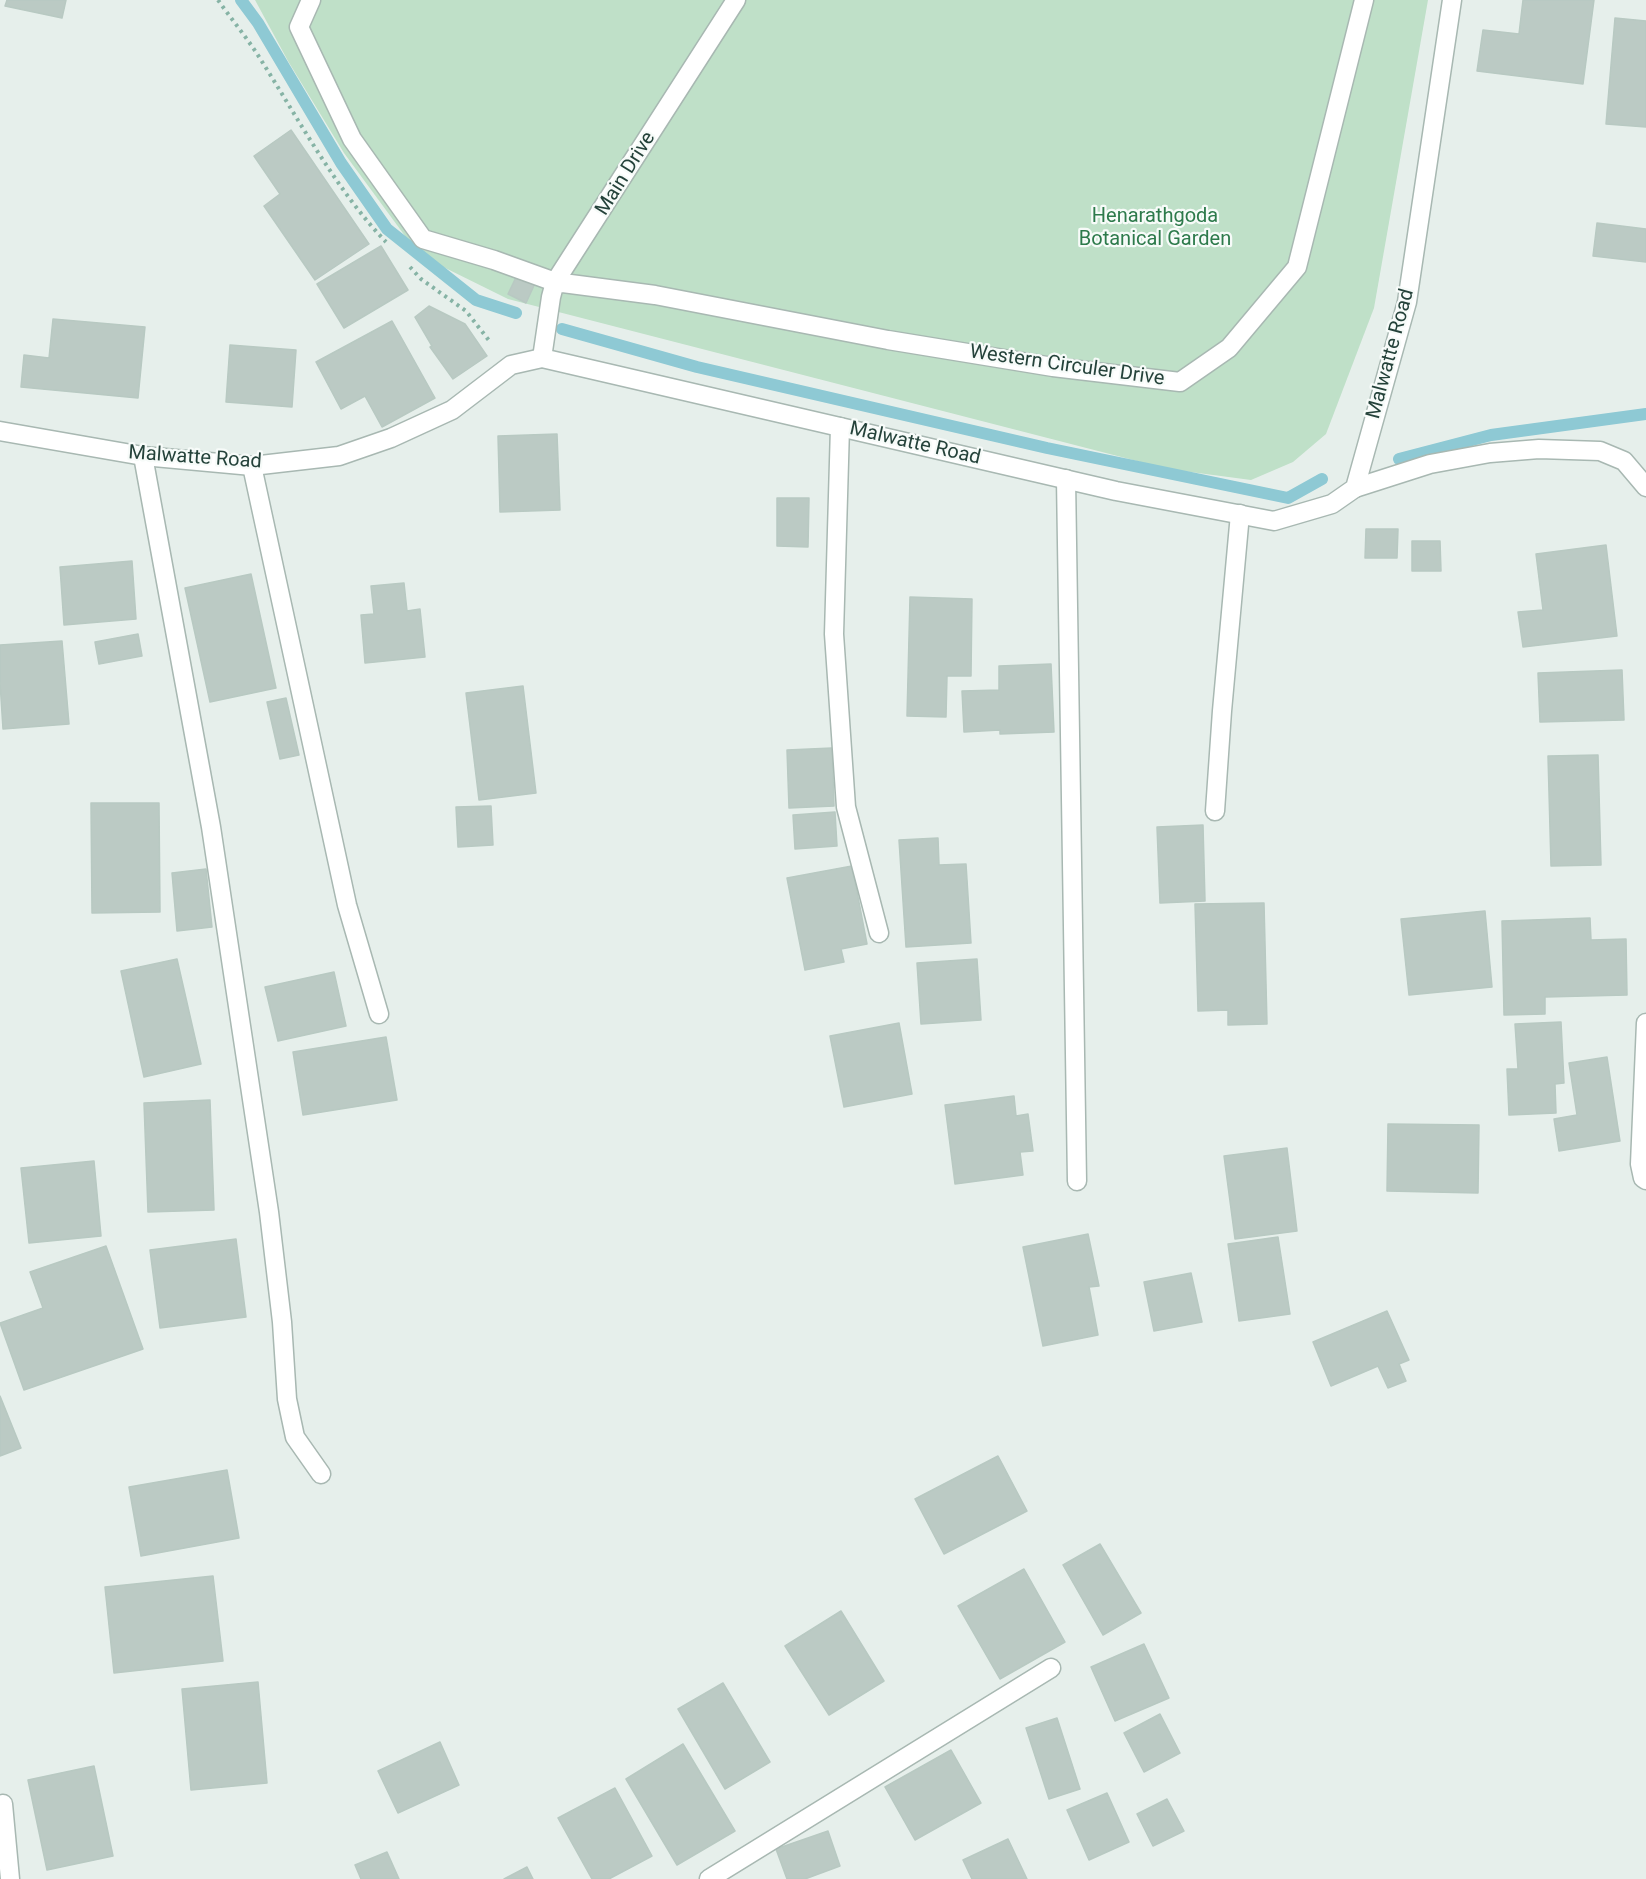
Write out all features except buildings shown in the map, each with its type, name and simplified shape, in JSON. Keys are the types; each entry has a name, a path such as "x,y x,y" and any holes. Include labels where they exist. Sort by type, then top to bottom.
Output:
{"street":[{"name":"Western Circuler Drive","path":"311,0 299,27 352,139 423,239 494,260 555,282 655,295 888,340 1042,365 1180,382 1229,348 1298,267 1364,0"},
{"name":"Main Drive","path":"542,358 555,282 736,0"},
{"name":"Malwatte Road","path":"0,431 143,456 252,466 339,456 391,438 452,410 511,365 542,358 1116,491 1274,521 1332,504 1355,488 1407,302 1452,0"},
{"path":"840,427 834,634 846,807 879,933"},
{"path":"1355,488 1430,464 1490,453 1539,449 1600,451 1624,461 1646,487"},
{"path":"143,456 216,862 269,1212 282,1322 287,1399 296,1437 321,1474"},
{"path":"252,466 347,905 379,1014"},
{"path":"1066,479 1077,1181"},
{"path":"1215,811 1240,514"},
{"path":"1646,1023 1640,1164 1643,1178 1646,1180"},
{"path":"709,1879 1051,1668"},
{"path":"3,1804 10,1879"}],"green space":[{"name":"Henarathgoda Botanical Garden","path":"255,0 1428,0 1374,308 1326,434 1293,462 1251,480 1168,469 508,299 419,255 344,153 288,61"}],"waterway":[{"path":"241,0 258,23 341,163 387,229 476,300 516,313"},
{"path":"562,329 697,367 1047,448 1288,498 1322,479"},
{"path":"1399,459 1491,435 1646,414"}]}
